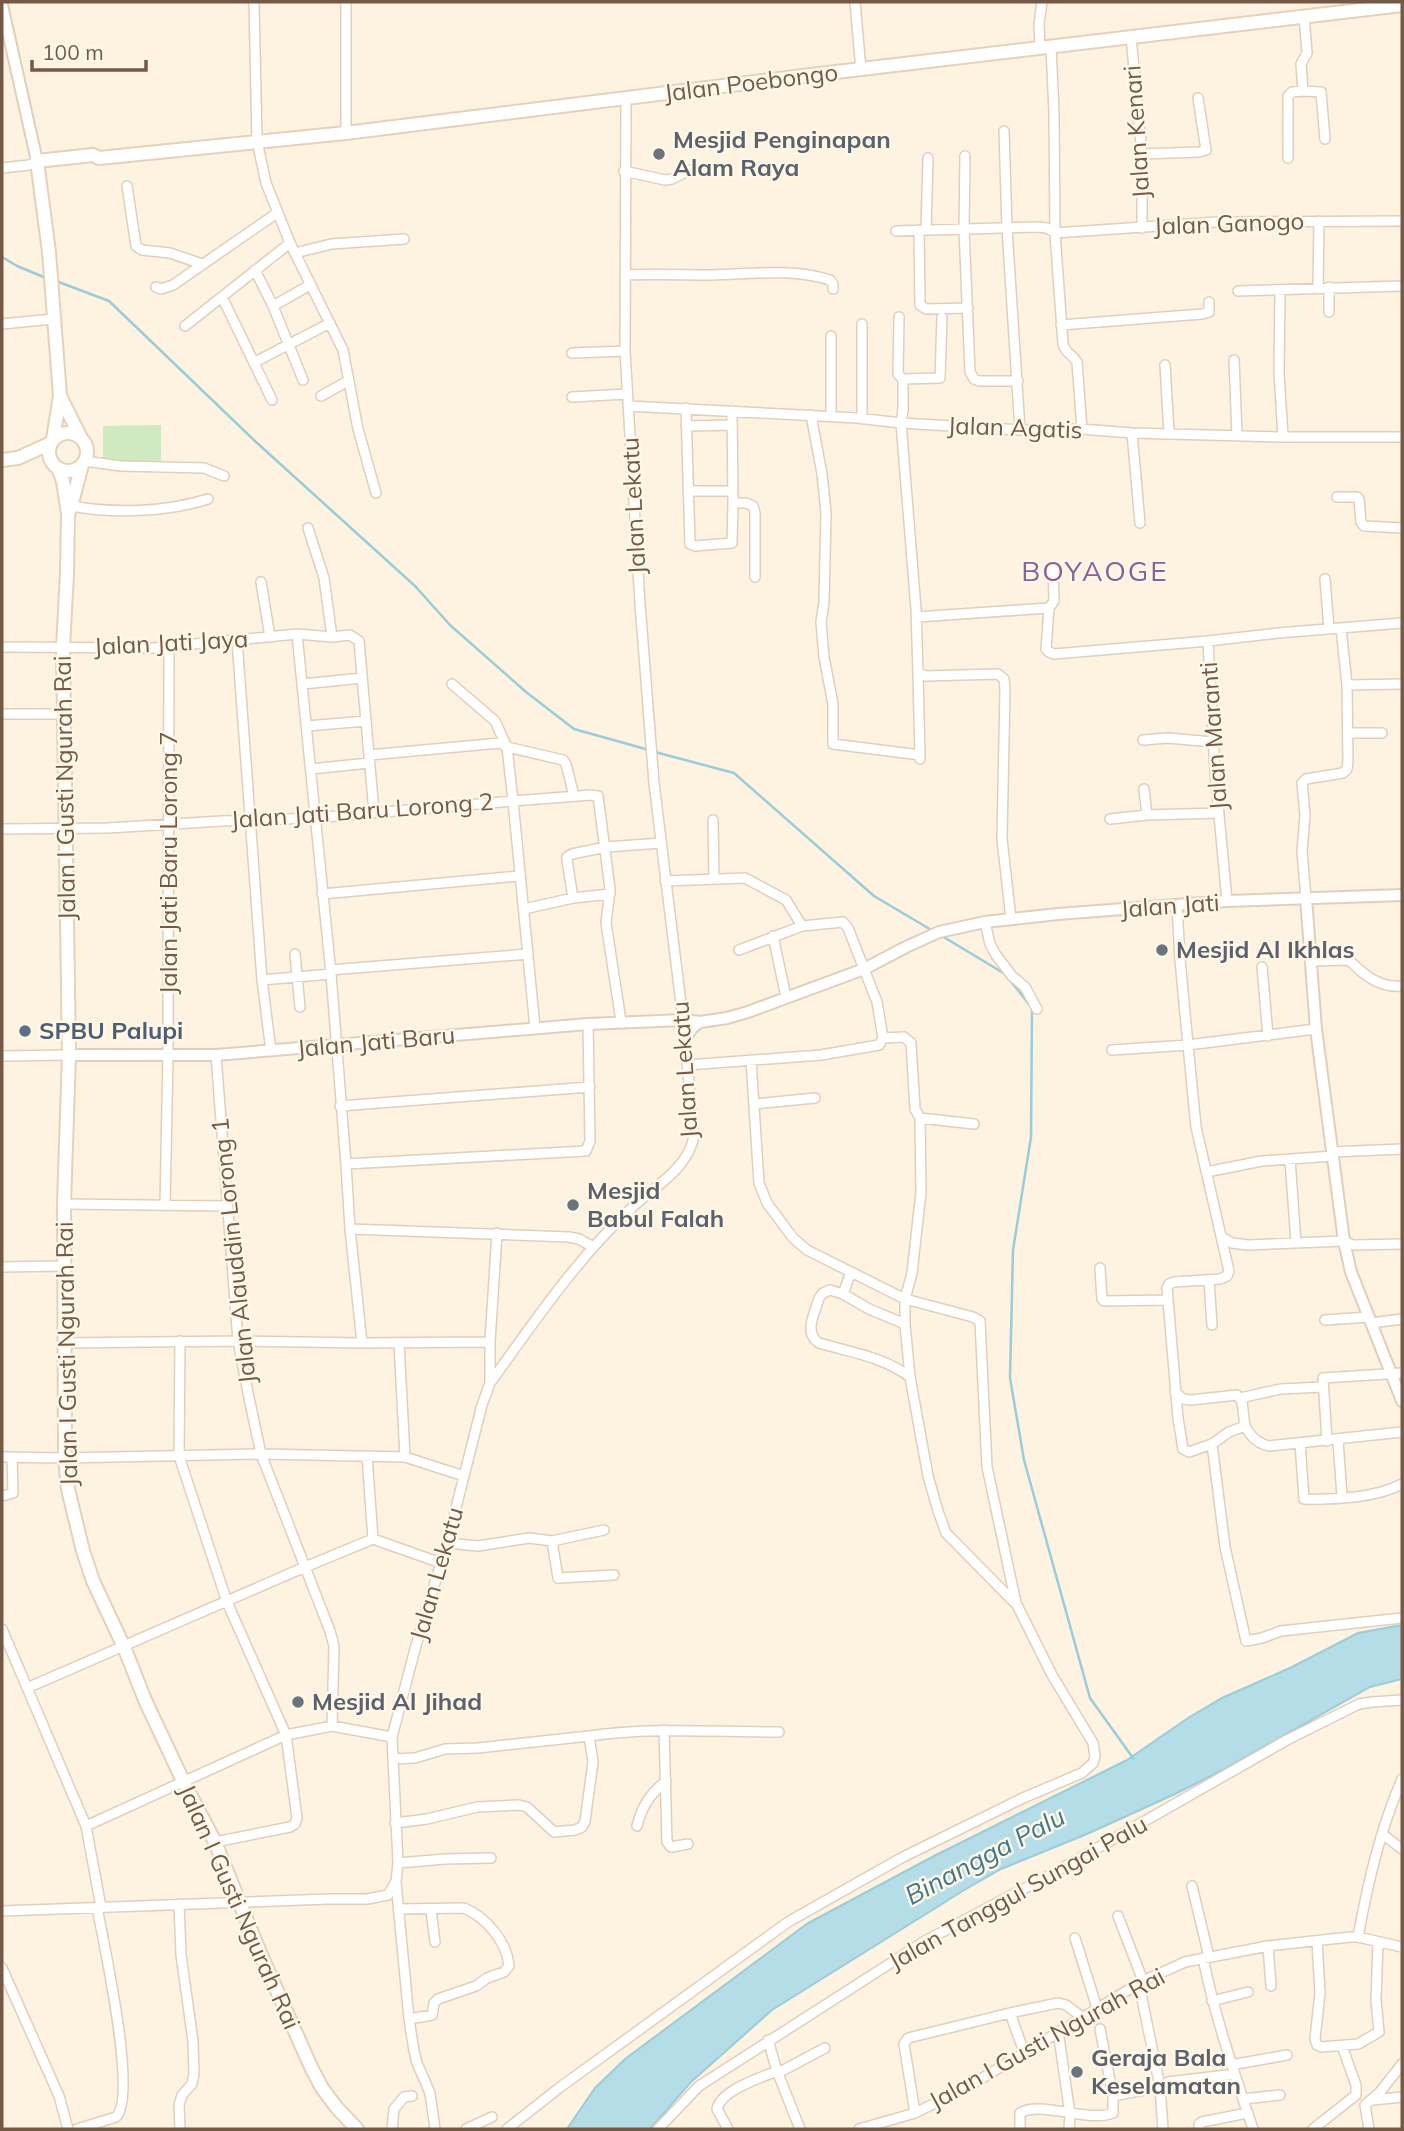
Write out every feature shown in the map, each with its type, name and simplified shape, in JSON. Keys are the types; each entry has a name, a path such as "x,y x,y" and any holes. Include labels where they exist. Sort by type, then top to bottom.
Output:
{"main road":[{"name":"Jalan Poebongo","path":"34,164 93,155 99,158 346,133 1402,5"},
{"path":"34,164 49,252 60,396 48,453 56,467"},
{"path":"18,458 56,467 62,471 73,471 83,463 87,448 60,396"},
{"path":"2,460 18,458 64,433 81,438"},
{"name":"Jalan I Gusti Ngurah Rai","path":"83,463 70,510 62,648 69,1055 64,1204 65,1458 72,1510 93,1581 145,1700 215,1842 238,1902 311,2067 322,2088 356,2129"},
{"name":"Jalan I Gusti Ngurah Rai","path":"56,467 63,481 70,510"}],"street":[{"path":"254,2 257,141 266,183 290,243 343,350 358,429 376,493"},
{"path":"346,2 346,133"},
{"path":"855,2 861,70"},
{"path":"1042,2 1039,24 1054,113 1055,233 1061,325 1064,349 1077,362 1082,429"},
{"path":"2,5 34,164 2,168"},
{"path":"1303,91 1301,64 1307,53 1304,16"},
{"name":"Jalan Kenari","path":"1131,37 1142,154 1142,228"},
{"path":"1288,158 1287,96 1292,92 1321,92 1325,139"},
{"name":"Jalan Lekatu","path":"435,2129 430,2093 417,2063 409,2019 396,1882 398,1863 392,1737 490,1383 593,1247 635,1205 674,1173 688,1154 694,1136 648,718 625,351 625,98"},
{"path":"1142,154 1206,150 1198,98"},
{"path":"1004,131 1007,228 1020,429"},
{"path":"965,156 964,229 970,372 974,379 979,381 1018,381"},
{"path":"928,158 920,305 926,309 968,308"},
{"path":"624,171 665,180 690,170"},
{"path":"127,186 136,246 142,250 170,253 202,264"},
{"path":"156,287 161,289 173,285 278,214"},
{"path":"1318,288 1319,221"},
{"name":"Jalan Ganogo","path":"896,231 1038,227 1055,233 1217,222 1402,221"},
{"path":"295,253 331,244 404,239"},
{"path":"185,326 290,243"},
{"path":"255,270 303,380"},
{"path":"626,275 799,272 830,281 833,289"},
{"path":"272,306 310,285"},
{"path":"1238,291 1402,286"},
{"path":"1329,287 1329,312"},
{"path":"1280,290 1279,373 1283,437"},
{"path":"222,298 272,400"},
{"path":"1061,325 1202,314 1209,312 1209,302"},
{"path":"811,415 826,512 821,622 833,704 833,744 920,757 917,617 901,424 903,379 898,374 899,317"},
{"path":"903,379 940,378 942,317"},
{"path":"2,324 53,319"},
{"path":"255,362 330,323"},
{"path":"862,324 862,418"},
{"path":"831,336 831,416"},
{"path":"572,353 625,351"},
{"path":"1234,360 1237,435"},
{"path":"1165,365 1169,433"},
{"path":"321,396 348,381"},
{"path":"572,397 627,394"},
{"name":"Jalan Agatis","path":"628,406 1020,429 1283,437 1402,436"},
{"path":"686,408 689,541 693,546 732,543 732,411"},
{"path":"686,426 732,425"},
{"path":"1132,433 1140,523"},
{"path":"83,463 204,468 224,476"},
{"path":"688,491 733,491"},
{"path":"1337,497 1359,499 1361,522 1364,526 1402,528"},
{"path":"70,510 130,511 185,505 208,499"},
{"path":"733,503 750,504 754,509 755,577"},
{"path":"308,528 324,578 332,637"},
{"path":"1053,569 1054,601 1049,608 1046,641 1046,649 1049,652 1208,641"},
{"path":"1325,579 1329,629"},
{"path":"261,582 270,637"},
{"path":"917,617 1049,608"},
{"name":"Jalan Maranti","path":"1227,901 1213,742 1208,641 1402,623"},
{"path":"1341,628 1347,685 1348,761 1345,772 1306,779 1301,783 1305,815 1302,851 1310,961 1316,1029 1344,1241 1351,1272 1370,1320 1397,1373 1402,1401"},
{"path":"297,634 331,972 350,1230 362,1343"},
{"name":"Jalan Jati Jaya","path":"2,648 142,649 297,634 352,636 359,641 362,678"},
{"path":"237,640 262,980 271,1051"},
{"name":"Jalan Jati Baru Lorong 7","path":"165,1205 169,646"},
{"path":"918,673 926,676 998,674 1004,679 1002,839 1011,919"},
{"path":"303,684 362,678 374,812"},
{"path":"452,684 495,721 507,747 513,801 596,794 600,803 610,894 606,923 621,1021"},
{"path":"1347,685 1402,684"},
{"path":"2,714 64,714"},
{"path":"306,726 366,721"},
{"path":"1348,733 1382,733"},
{"path":"1143,740 1168,738 1213,742"},
{"path":"311,769 496,743 563,760 574,796"},
{"path":"1144,789 1147,814"},
{"name":"Jalan Jati Baru Lorong 2","path":"2,829 66,829 314,818 513,801 535,1028"},
{"path":"1110,819 1147,814 1219,813"},
{"path":"713,820 714,879"},
{"path":"573,898 567,857 606,847 661,843"},
{"path":"322,894 519,876"},
{"path":"665,881 745,878 786,900 802,926"},
{"path":"524,909 573,898 610,894"},
{"name":"Jalan Jati","path":"864,969 939,932 985,922 1227,901 1402,895"},
{"path":"1177,905 1196,1127 1229,1274 1220,1279 1171,1283 1167,1288 1175,1392 1183,1449 1189,1452 1212,1444 1229,1432 1245,1426"},
{"path":"688,1065 821,1055 879,1045 883,1038 877,1002 848,928 842,922 802,926 739,950"},
{"path":"985,922 990,944 996,955 1012,976 1026,986 1037,1009"},
{"path":"774,936 786,998"},
{"path":"295,954 300,1007"},
{"path":"262,980 528,954"},
{"path":"1310,961 1349,960 1360,972 1381,984 1402,986"},
{"path":"1262,967 1268,1036"},
{"path":"683,1020 700,1022 727,1018 864,969"},
{"name":"Jalan Jati Baru","path":"69,1055 216,1055 621,1021 683,1020"},
{"path":"685,1038 700,1022"},
{"path":"346,1164 582,1152 590,1146 587,1024"},
{"path":"1112,1049 1188,1045 1316,1029"},
{"path":"883,1038 904,1037 911,1043 915,1109 920,1118 921,1192 912,1273 905,1299 905,1324 910,1377 928,1476 946,1533 1016,1603"},
{"path":"2,1056 69,1055"},
{"name":"Jalan Alauddin Lorong 1","path":"216,1055 239,1341 261,1454 334,1646 332,1726"},
{"path":"507,2129 559,2088 788,1922 903,1857 1023,1798 1082,1773 1093,1763 1095,1756 1093,1743 1052,1675 1016,1603 986,1467 980,1321 905,1299 801,1246 766,1203 762,1194 757,1169 751,1060"},
{"path":"340,1107 590,1087"},
{"path":"754,1104 815,1098"},
{"path":"920,1118 974,1124"},
{"path":"1206,1172 1262,1161 1402,1149"},
{"path":"1290,1159 1296,1243"},
{"path":"64,1204 227,1206"},
{"path":"350,1230 569,1237 593,1247"},
{"path":"490,1383 497,1233"},
{"path":"1223,1238 1232,1243 1248,1245 1344,1241 1353,1245 1402,1244"},
{"path":"2,1267 64,1266"},
{"path":"1100,1269 1104,1301 1167,1300"},
{"path":"843,1294 851,1272"},
{"path":"1209,1280 1212,1325"},
{"path":"905,1324 830,1290 822,1293 819,1298 810,1328 813,1339 819,1343 880,1360 910,1377"},
{"path":"1325,1320 1402,1319"},
{"path":"180,1342 179,1456 227,1602 286,1735 297,1818 295,1824 290,1827 215,1842"},
{"path":"65,1343 490,1342"},
{"path":"399,1343 405,1457"},
{"path":"1327,1441 1322,1387 1325,1377 1397,1373"},
{"path":"1175,1392 1184,1399 1191,1400 1233,1395 1240,1398 1282,1390 1322,1387"},
{"path":"1240,1398 1245,1426 1254,1439 1269,1446 1402,1432"},
{"path":"1338,1440 1342,1497"},
{"path":"1300,1443 1302,1497 1306,1499 1372,1494 1402,1484"},
{"path":"1212,1444 1225,1547 1246,1641 1281,1631 1402,1618"},
{"path":"367,1455 373,1539"},
{"path":"2,1496 13,1493 7,1457 367,1455 405,1457 464,1476"},
{"path":"447,1543 478,1546 529,1538 552,1541 604,1530"},
{"path":"27,1688 373,1539 441,1563"},
{"path":"552,1541 558,1578 614,1575"},
{"path":"2,1629 86,1826 122,2047 121,2112 116,2117 77,2129"},
{"name":"Jalan Tanggul Sungai Palu","path":"658,2129 699,2086 925,1941 1050,1875 1287,1740 1359,1704 1402,1700"},
{"path":"86,1826 286,1735 332,1726 392,1737"},
{"path":"664,1730 667,1842 671,1847 688,1844"},
{"path":"393,1759 415,1758 445,1749 478,1748 618,1732 779,1732"},
{"path":"395,1823 427,1819 477,1807 519,1805 527,1807 551,1831 578,1829 585,1821 593,1762 589,1736"},
{"path":"1358,1937 1374,1856 1402,1779"},
{"path":"637,1826 649,1796 666,1781"},
{"path":"1382,1834 1402,1849"},
{"path":"398,1863 491,1858"},
{"path":"2,1911 375,1899 388,1895 396,1882"},
{"path":"1192,1886 1212,2001 1252,2129"},
{"path":"178,1904 181,1955 194,2041 193,2079 179,2105 180,2129"},
{"path":"398,1909 464,1908 478,1915 504,1945 509,1966 504,1972 487,1978 476,1986 438,1999 434,2003 431,2016 409,2019"},
{"path":"431,1910 435,1942"},
{"path":"1118,1916 1141,1982 1160,2087 1163,2129"},
{"name":"Jalan I Gusti Ngurah Rai","path":"859,2129 886,2126 971,2085 1141,1982 1185,1962 1268,1946 1358,1937 1402,1947"},
{"path":"1074,1938 1097,2008"},
{"path":"1317,1941 1320,1993 1316,2043 1321,2047 1358,2044 1380,2030 1376,2000 1378,1942"},
{"path":"1268,1946 1271,1986"},
{"path":"2,1968 59,2096 68,2129"},
{"path":"1212,2001 1248,1992"},
{"path":"915,2113 904,2044 906,2040 1058,2003 1066,2005 1082,2017"},
{"path":"1010,2013 1024,2052"},
{"path":"1020,2129 1020,2114 1028,2109 1056,2110 1069,2114 1112,2114 1113,2096 1100,2029"},
{"path":"1058,2031 1069,2129"},
{"path":"768,2040 800,2129"},
{"path":"1313,2129 1356,2095 1356,2085 1342,2046"},
{"path":"728,2129 717,2109 721,2099 743,2085 778,2072 825,2048"},
{"path":"1113,2096 1287,2055"},
{"path":"1369,2129 1364,2107 1402,2064"},
{"path":"1243,2099 1280,2095"},
{"path":"392,2129 394,2109 404,2097 412,2096"},
{"path":"1371,2100 1402,2097"},
{"path":"1199,2129 1202,2122 1247,2113"},
{"path":"466,2129 492,2117"}],"green space":[{"path":"161,425 161,464 103,465 103,426"}],"water":[{"name":"Binangga Palu","path":"1402,1625 1402,1679 1370,1687 1175,1794 1001,1869 966,1889 772,2010 691,2082 650,2129 567,2129 595,2088 625,2059 808,1923 934,1856 1127,1760 1222,1698 1292,1667 1358,1633"}],"waterway":[{"path":"2,257 46,278"},
{"path":"56,281 109,301 256,442 415,586 450,625 526,692 574,729 649,750"},
{"path":"655,752 734,773 874,896 933,931"},
{"path":"942,936 1005,974"},
{"path":"1009,979 1032,1008 1031,1137 1013,1250 1010,1378 1024,1460 1090,1698 1133,1758"}],"place":[{"name":"Mesjid Penginapan Alam Raya","path":"659,154"},
{"name":"Mesjid Al Ikhlas","path":"1162,950"},
{"name":"SPBU Palupi","path":"25,1031"},
{"name":"Mesjid Babul Falah","path":"573,1205"},
{"name":"Mesjid Al Jihad","path":"298,1702"},
{"name":"Geraja Bala Keselamatan","path":"1077,2072"}],"district":[{"name":"BOYAOGE","path":"1095,571"}]}
